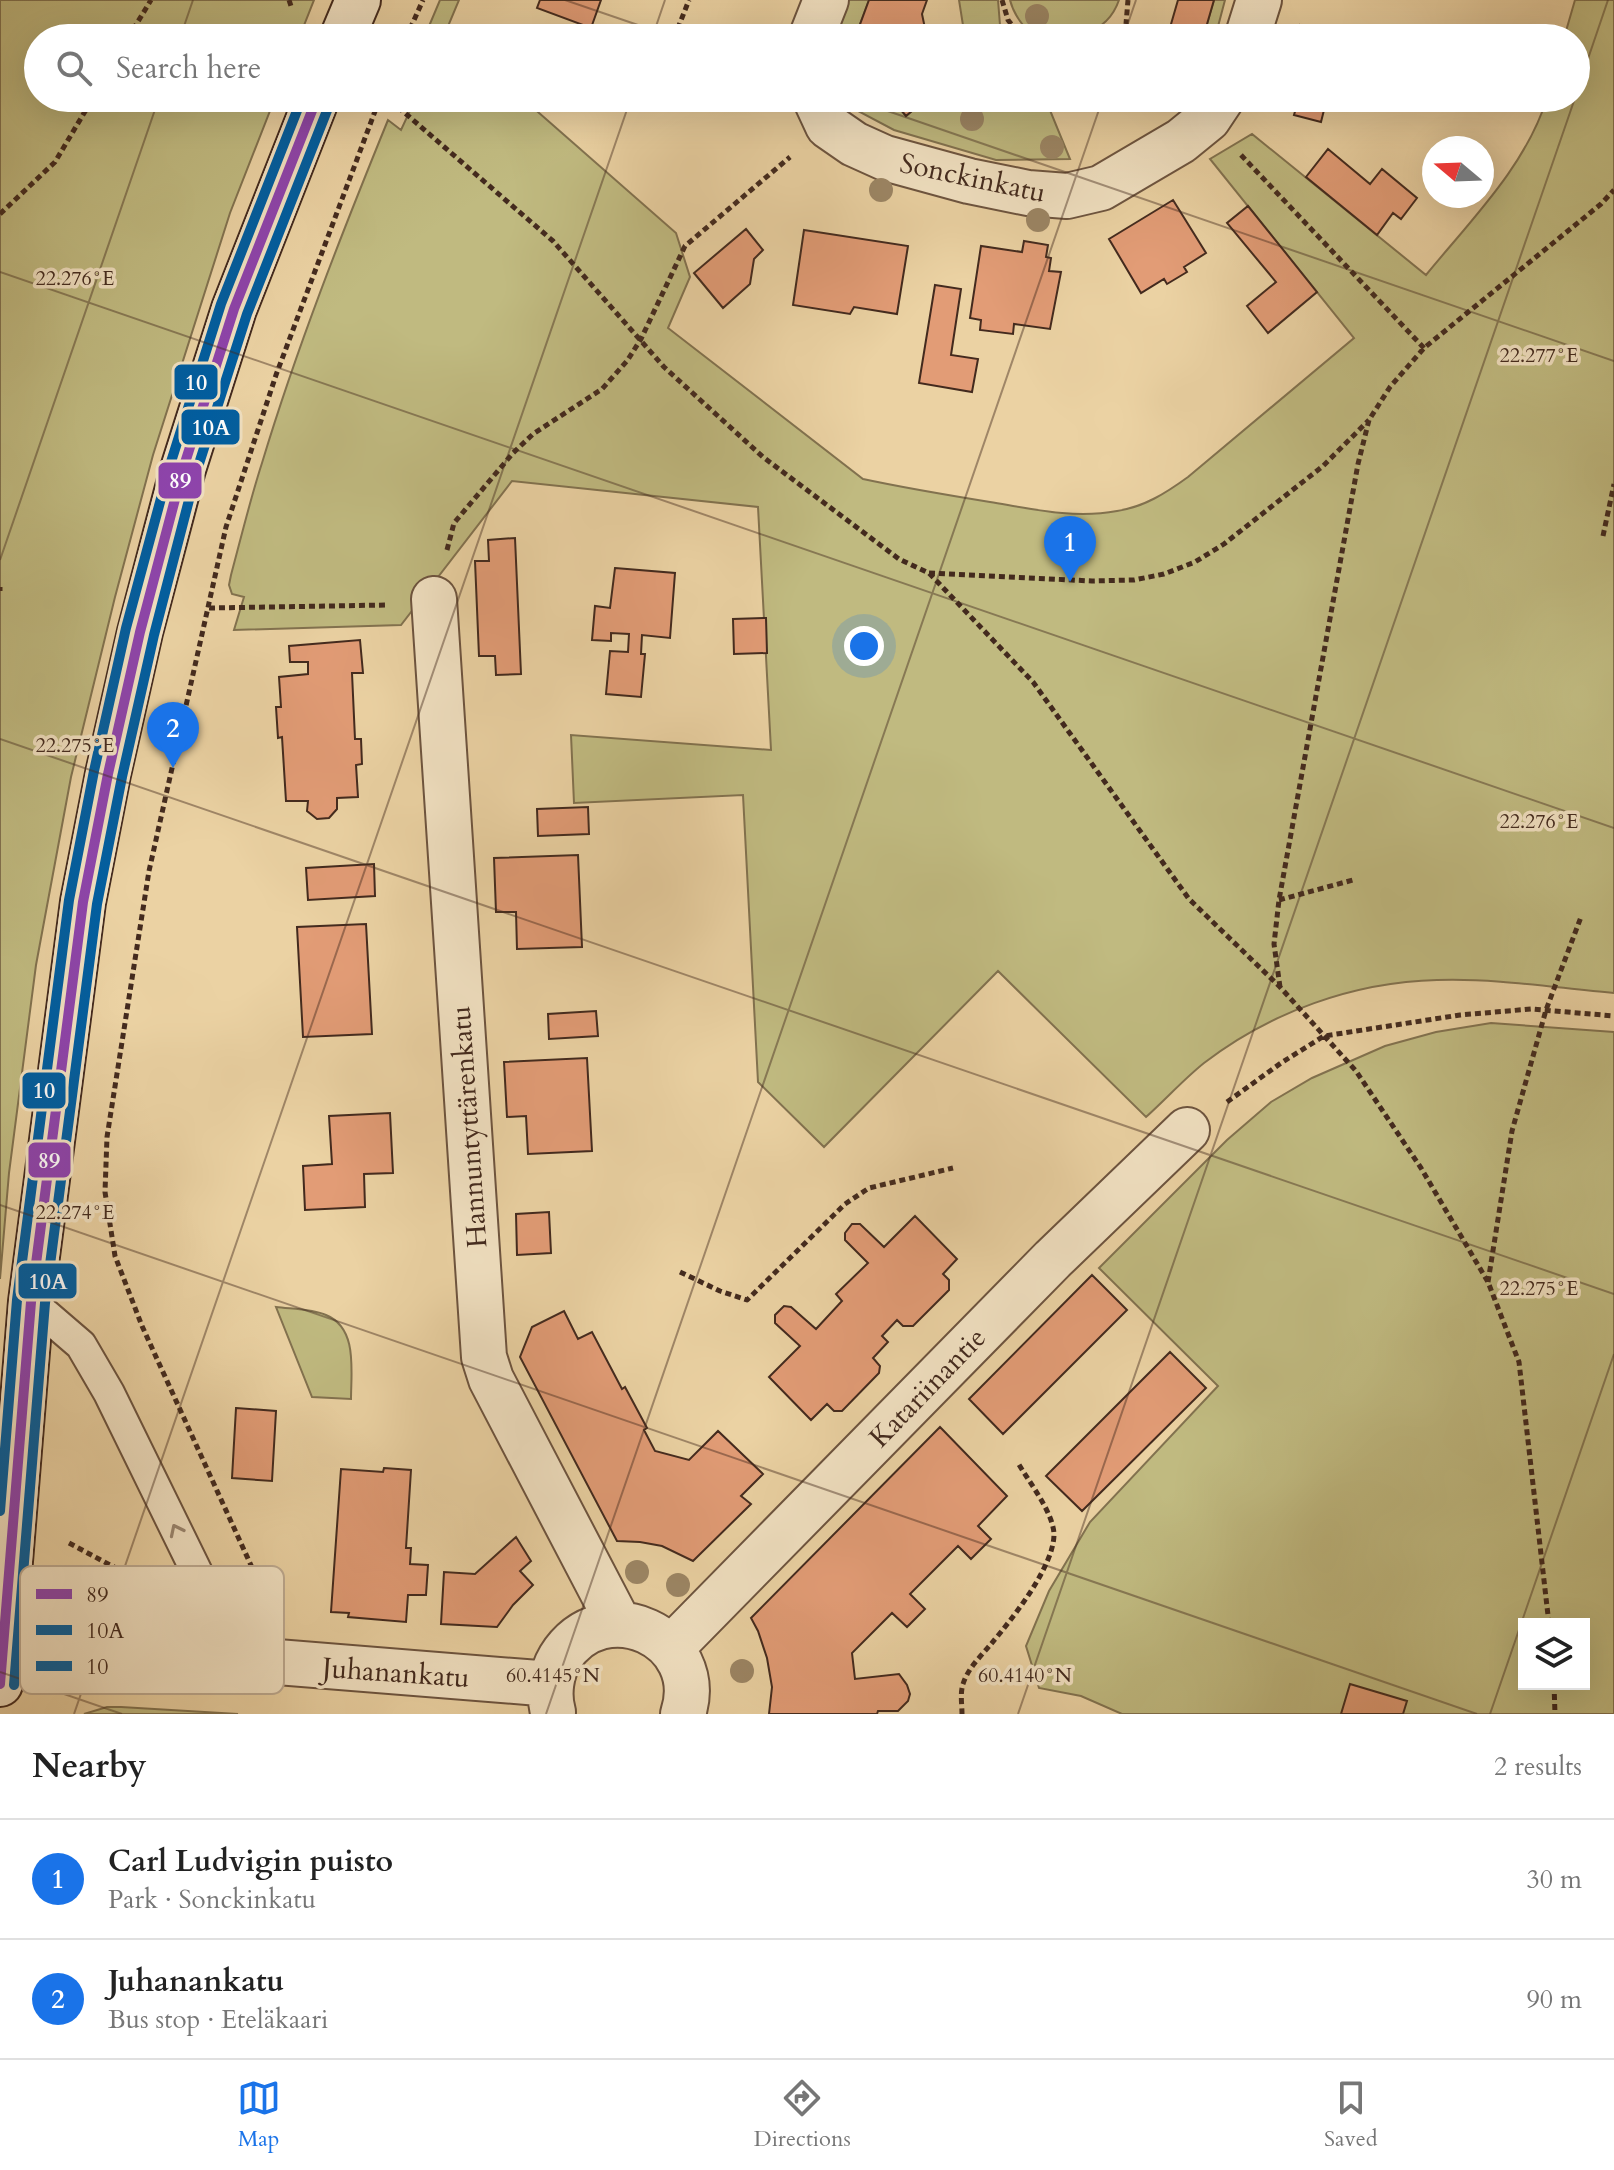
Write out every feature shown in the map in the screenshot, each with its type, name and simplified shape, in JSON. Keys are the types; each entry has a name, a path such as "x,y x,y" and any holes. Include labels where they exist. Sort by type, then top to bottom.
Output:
{"street":[{"path":"348,24 358,0"},
{"path":"817,24 826,0"},
{"path":"1251,24 1259,0"},
{"path":"0,1684 31,1302 83,902 108,774 140,632 183,469 234,309 311,112"},
{"name":"Sonckinkatu","path":"821,112 854,144 885,158 969,181 1028,193 1067,196 1101,188 1181,141 1212,112"},
{"name":"Hannuntyttärenkatu","path":"434,599 484,1357 491,1379 619,1624"},
{"name":"Katariinantie","path":"671,1648 1053,1259 1187,1130"},
{"path":"619,1624 648,1631 671,1648 682,1667 687,1689 683,1714"},
{"name":"Juhanankatu","path":"284,1665 553,1699 556,1665 566,1648 581,1635 599,1626 619,1624"},
{"name":"Juhanankatu","path":"3,1640 20,1641"}],"lane":[{"path":"31,1302 81,1345 109,1393 193,1566"}],"path":[{"path":"136,24 151,0"},
{"path":"412,24 423,0"},
{"path":"680,24 689,0"},
{"path":"1002,0 1011,24"},
{"path":"1126,24 1128,0"},
{"path":"0,214 55,162 85,112"},
{"path":"251,1566 142,1326 115,1256 105,1192 107,1137 149,871 226,527 276,375 375,112"},
{"path":"404,112 553,241 664,367 763,457 899,559 929,573 1033,682 1189,899 1280,987 1356,1071 1421,1168 1488,1282 1519,1362 1548,1618"},
{"path":"209,608 396,605 434,599 454,523 533,434 602,389 627,361 641,339 685,246 821,112"},
{"path":"1218,112 1424,348"},
{"path":"929,573 1092,581 1134,580 1164,574 1195,562 1224,544 1323,466 1369,420 1390,387 1424,348 1601,204 1614,190"},
{"path":"1280,987 1274,944 1279,900 1358,464 1369,420"},
{"path":"1603,536 1614,484"},
{"path":"1279,900 1353,880"},
{"path":"1488,1282 1512,1131 1546,1010 1581,917"},
{"path":"1187,1130 1324,1036 1460,1015 1531,1009 1614,1016"},
{"path":"680,1272 747,1300 845,1204 869,1188 953,1168"},
{"path":"969,1714 962,1714 962,1686 970,1669 1016,1614 1046,1563 1054,1534 1050,1517 1018,1463"},
{"path":"1554,1690 1555,1714"}],"shaded area":[{"path":"0,0 314,0 305,24 24,24 24,112 270,112 230,213 153,455 71,777 36,965 9,1173 0,1279"},
{"path":"440,0 459,0 449,24 430,24"},
{"path":"848,0 869,0 860,24 838,24"},
{"path":"959,0 998,0 1000,24 963,24"},
{"path":"1010,0 1119,0 1113,13 1102,24 1022,24"},
{"path":"1214,0 1225,0 1219,24 1207,24"},
{"path":"1575,0 1614,0 1614,993 1504,982 1437,980 1406,982 1344,994 1285,1015 1230,1045 1197,1069 1146,1117 998,971 824,1147 758,1082 743,795 574,803 571,735 771,750 758,507 512,481 401,625 234,630 244,597 232,594 229,585 258,477 305,333 388,120 401,130 409,112 538,112 676,233 690,277 668,328 863,479 1037,510 1069,514 1101,513 1136,506 1180,483 1354,338 1210,159 1252,134 1426,275 1482,208 1494,208 1494,193 1525,147 1542,112 1590,112 1590,24 1568,24"},
{"path":"860,112 903,112 906,116 911,112 1051,112 1070,159 996,160 894,130"},
{"path":"1491,1023 1614,1032 1614,1714 1122,1714 1081,1696 1039,1688 1026,1646 1049,1591 1090,1522 1218,1386 1099,1268 1227,1140 1271,1102 1312,1078 1385,1046 1436,1032"},
{"path":"276,1307 308,1310 336,1321 348,1340 352,1364 351,1399 312,1397"},
{"path":"107,1707 121,1707 238,1714 84,1714"}],"building":[{"path":"540,0 601,0 592,24 580,24 537,8"},
{"path":"869,0 927,0 922,14 924,24 860,24"},
{"path":"1178,0 1214,0 1207,24 1171,24"},
{"path":"1295,112 1324,112 1321,122 1294,115"},
{"path":"1328,149 1370,184 1382,169 1417,198 1401,219 1393,213 1377,235 1306,177"},
{"path":"1173,200 1206,253 1184,267 1187,272 1167,284 1164,279 1141,293 1109,239"},
{"path":"1248,206 1317,292 1268,333 1247,306 1276,282 1227,223"},
{"path":"746,229 763,250 754,259 750,284 723,308 694,273"},
{"path":"804,230 908,246 897,314 854,307 850,314 793,305"},
{"path":"1024,241 1048,245 1046,257 1051,258 1049,271 1061,272 1050,329 1014,324 1013,334 980,330 981,320 970,318 981,246 1022,252"},
{"path":"935,285 961,289 951,355 978,359 972,392 919,383"},
{"path":"515,538 521,674 496,675 495,656 479,656 475,561 489,561 488,540"},
{"path":"615,568 675,573 670,638 642,635 641,654 645,654 641,697 606,694 610,651 628,652 629,634 611,633 611,641 592,640 595,606 610,608"},
{"path":"766,618 767,653 734,654 733,619"},
{"path":"360,640 363,673 352,673 355,739 361,739 362,764 356,765 358,797 337,798 337,809 329,818 317,819 307,811 308,801 286,801 282,737 278,738 276,707 281,707 279,677 308,674 308,662 290,662 289,646"},
{"path":"588,807 589,834 538,836 537,809"},
{"path":"578,855 582,947 517,949 516,912 496,912 494,858"},
{"path":"374,864 375,896 308,900 306,868"},
{"path":"366,924 372,1034 303,1037 297,927"},
{"path":"596,1011 598,1036 549,1039 548,1014"},
{"path":"587,1058 592,1151 528,1154 526,1116 507,1117 504,1062"},
{"path":"390,1113 393,1173 364,1174 365,1207 305,1210 303,1166 332,1164 329,1116"},
{"path":"549,1212 551,1253 517,1255 516,1214"},
{"path":"915,1216 957,1259 943,1274 949,1280 949,1290 913,1326 903,1326 897,1320 882,1336 888,1342 873,1358 880,1366 879,1373 842,1411 834,1411 827,1404 811,1420 769,1377 800,1346 775,1323 775,1315 784,1306 791,1307 816,1329 842,1301 836,1294 868,1263 845,1240 845,1233 852,1224 860,1224 884,1247"},
{"path":"1092,1275 1127,1310 1003,1434 969,1399"},
{"path":"564,1311 578,1339 592,1332 647,1428 644,1430 655,1451 689,1460 718,1431 763,1474 741,1496 751,1504 693,1561 662,1546 617,1541 520,1357 532,1327"},
{"path":"1170,1352 1206,1388 1082,1511 1046,1476"},
{"path":"236,1408 276,1411 272,1481 232,1478"},
{"path":"940,1427 1007,1496 978,1526 991,1539 971,1559 958,1546 910,1594 925,1609 907,1627 892,1613 852,1653 855,1679 899,1674 910,1694 908,1701 898,1711 878,1711 877,1714 769,1714 772,1687 767,1658 751,1618"},
{"path":"384,1468 411,1470 406,1548 411,1548 410,1564 428,1565 426,1595 408,1595 406,1622 348,1617 349,1613 331,1612 341,1469 383,1472"},
{"path":"516,1537 531,1561 520,1571 533,1585 497,1627 441,1624 444,1572 475,1574"},
{"path":"1350,1684 1407,1701 1403,1714 1341,1714"}],"transit line":[{"name":"10","path":"0,1511 17,1300 69,900 94,771 126,628 170,465 221,304 296,112"},
{"name":"89","path":"0,1684 31,1302 83,902 108,774 140,632 183,469 234,309 311,112"},
{"name":"10A","path":"24,1566 45,1303 97,904 122,777 154,635 196,473 247,314 326,112"},
{"name":"10A","path":"14,1685 20,1611"}],"place":[{"name":"Carl Ludvigin puisto","path":"1070,582"},
{"name":"Juhanankatu","path":"173,768"}]}
